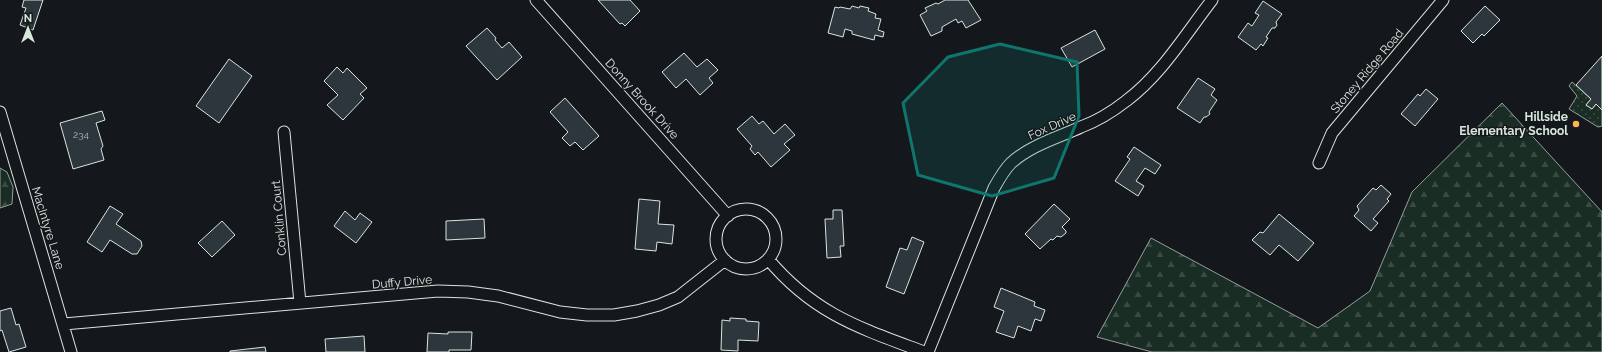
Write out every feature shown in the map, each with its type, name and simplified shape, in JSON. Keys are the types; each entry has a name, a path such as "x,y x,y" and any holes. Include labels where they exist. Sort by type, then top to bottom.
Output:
{"street":[{"name":"Donny Brook Drive","path":"536,0 728,216"},
{"name":"Fox Drive","path":"928,352 994,188 1011,163 1027,151 1048,140 1082,127 1104,116 1126,101 1145,85 1212,0"},
{"name":"Stoney Ridge Road","path":"1319,163 1332,133 1443,0"},
{"name":"MacIntyre Lane","path":"0,112 64,324 71,352"},
{"name":"Conklin Court","path":"284,132 300,303"},
{"path":"747,209 756,211 765,216 772,223 776,232 774,251 768,259 761,266 751,269 742,269 732,266 725,260 719,251 717,232 721,223 728,216 737,211 747,209"},
{"path":"768,259 783,277 802,294 819,306 845,321 924,352"},
{"name":"Duffy Drive","path":"64,324 438,291 468,292 498,296 560,312 587,315 614,315 659,305 678,297 725,260"}],"highlighted area":[{"path":"1000,44 1077,62 1079,116 1054,178 992,196 918,175 903,103 948,57"}],"green space":[{"path":"1572,82 1591,99 1586,105 1592,109 1596,104 1602,110 1602,126 1598,127 1569,109 1577,96 1569,86"},
{"path":"1502,103 1602,212 1602,352 1152,352 1097,337 1151,238 1318,328 1370,291 1412,192"},
{"path":"0,168 7,172 13,187 12,204 0,208"}],"building":[{"path":"24,0 43,0 33,30 20,25 26,8 22,7"},
{"path":"598,0 630,0 640,11 625,26 622,23 620,24"},
{"path":"945,0 968,0 981,20 966,28 962,21 958,23 956,19 942,27 942,31 931,36 920,15 927,11 925,8"},
{"path":"1263,1 1282,14 1276,22 1277,25 1275,28 1272,28 1266,37 1268,38 1263,46 1261,44 1256,50 1238,37 1248,23 1252,26 1259,15 1255,13"},
{"path":"852,6 869,8 868,11 876,14 875,18 881,19 878,30 884,32 883,37 875,35 874,40 852,34 852,31 845,29 843,37 828,33 835,7 850,9"},
{"path":"1485,6 1500,20 1484,36 1482,34 1473,43 1461,31"},
{"path":"487,28 502,48 509,42 522,57 497,80 466,46"},
{"path":"1095,30 1105,49 1072,67 1061,48"},
{"path":"684,53 697,67 707,59 718,70 709,78 713,83 700,95 686,79 676,88 662,72"},
{"path":"1602,56 1602,110 1596,104 1592,109 1586,105 1591,99 1576,85"},
{"path":"229,59 252,76 219,123 196,106"},
{"path":"337,67 343,73 347,68 367,88 360,94 364,98 343,120 327,105 338,95 324,81"},
{"path":"1198,78 1215,89 1211,95 1217,100 1209,112 1210,114 1204,117 1200,123 1177,108"},
{"path":"1426,89 1438,99 1415,126 1401,114 1418,94 1420,96"},
{"path":"565,98 599,136 583,150 575,142 570,146 562,138 568,132 550,112"},
{"path":"102,111 105,120 96,123 103,146 101,149 104,160 73,169 60,123"},
{"path":"752,116 759,124 763,121 774,134 785,124 795,135 784,144 790,150 771,167 758,152 755,155 750,149 752,146 737,129"},
{"path":"1134,147 1161,165 1155,174 1145,168 1136,181 1144,186 1138,196 1115,181 1130,159 1127,157"},
{"path":"1381,185 1391,194 1387,199 1389,201 1373,219 1378,223 1371,231 1354,216 1359,210 1357,206 1373,188 1376,190"},
{"path":"639,199 660,201 658,224 674,225 672,244 657,242 656,251 635,249"},
{"path":"1054,204 1070,219 1062,227 1066,233 1061,237 1057,236 1053,240 1051,239 1040,249 1025,234"},
{"path":"110,206 123,214 116,224 141,241 142,246 137,254 132,254 110,240 102,252 87,242"},
{"path":"833,210 842,210 844,246 840,246 841,257 827,258 825,219 833,219"},
{"path":"345,211 355,220 360,213 372,222 356,243 334,226"},
{"path":"1279,214 1314,243 1298,261 1279,245 1270,255 1252,240 1260,232 1263,233"},
{"path":"484,219 485,238 446,240 446,221"},
{"path":"222,221 235,235 212,257 198,243"},
{"path":"912,237 924,242 904,294 886,287 900,248 907,250"},
{"path":"1001,288 1035,302 1034,306 1045,310 1041,321 1035,319 1031,331 1018,326 1014,338 996,332 1004,311 994,307"},
{"path":"11,308 16,325 19,324 26,347 9,352 2,330 0,331 0,311"},
{"path":"730,318 759,322 758,341 738,340 738,351 721,350 722,320 730,321"},
{"path":"448,332 472,332 471,350 427,352 428,333 448,334"},
{"path":"364,336 365,352 326,352 325,339"},
{"path":"265,347 266,352 230,352 230,351"}],"place":[{"name":"Hillside Elementary School","path":"1576,124"}]}
